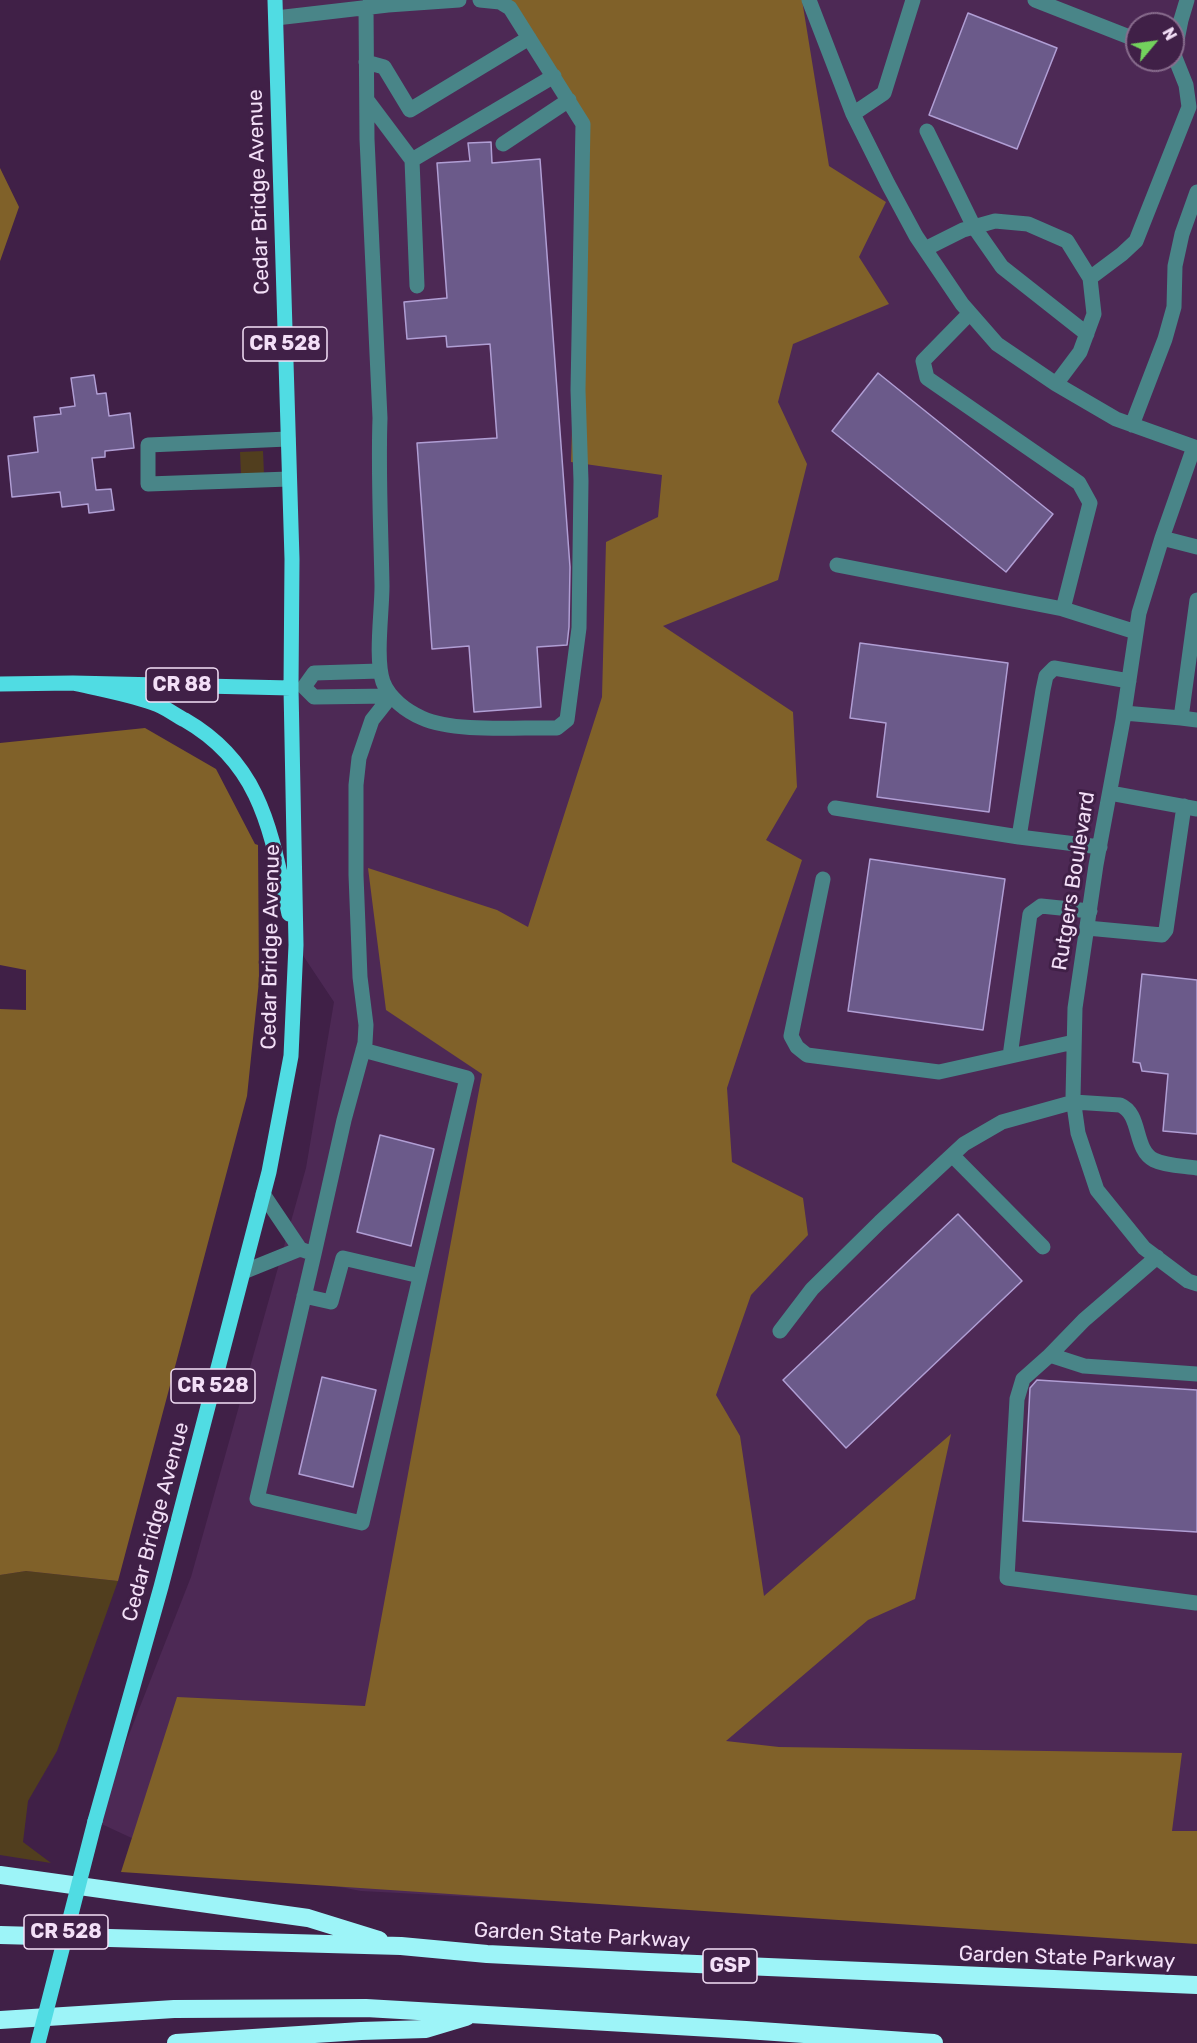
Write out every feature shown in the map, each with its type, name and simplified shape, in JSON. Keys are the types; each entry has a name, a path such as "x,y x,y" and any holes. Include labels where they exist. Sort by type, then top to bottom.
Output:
{"highway":[{"path":"0,1875 308,1918 401,1946"},
{"name":"Garden State Parkway","path":"0,1935 401,1946 487,1954 649,1962 1197,1985"},
{"path":"0,2020 89,2013 265,2007 366,2008 478,2013 934,2043"},
{"path":"176,2043 426,2029 478,2013"}],"main road":[{"name":"Cedar Bridge Avenue","path":"38,2043 95,1821 163,1579 263,1194 291,1056 296,945 298,687 289,479 275,0"},
{"name":"CR 88","path":"0,684 73,682 298,687"},
{"path":"73,682 155,703 202,730 229,753 244,772 263,807 296,945"}],"street":[{"path":"276,18 366,7 459,0"},
{"path":"366,7 367,139 380,418 378,456 382,588 380,671 391,696 420,718 440,724 467,727 557,728 567,720 579,628 581,481 578,390 583,124 510,8 500,2 480,0"},
{"path":"809,0 853,114 888,184 925,249 970,313 998,344 1056,384 1116,418 1195,447"},
{"path":"853,114 884,93 913,0"},
{"path":"1035,0 1125,35"},
{"path":"366,62 384,67 410,110 529,38"},
{"path":"1090,278 1136,241 1189,107 1186,85 1181,72"},
{"path":"412,160 554,76"},
{"path":"367,100 412,160 417,286"},
{"path":"503,144 568,100"},
{"path":"927,131 974,227 1002,267 1087,334"},
{"path":"1132,424 1165,339 1174,307 1175,266 1182,234 1197,192"},
{"path":"925,249 963,231 996,221 1028,224 1067,241 1090,278 1094,314 1080,352 1056,384"},
{"path":"970,313 923,361 927,378 1079,483 1090,503 1063,609"},
{"path":"288,439 148,445 148,484 289,479"},
{"name":"Rutgers Boulevard","path":"1195,447 1162,538 1139,613 1075,1008 1074,1102 1078,1132 1097,1190 1144,1248 1188,1281 1197,1284"},
{"path":"1162,538 1197,547"},
{"path":"837,565 1063,609 1136,633"},
{"path":"1181,718 1197,600"},
{"path":"1019,837 1042,690 1049,671 1060,668 1129,681"},
{"path":"380,671 314,673 298,687 314,697 391,696"},
{"path":"363,1050 467,1078 362,1523 257,1499 304,1296 307,1252 363,1050 366,1025 360,978 356,875 356,785 359,758 372,720 391,696"},
{"path":"1124,713 1197,720"},
{"path":"1087,928 1162,936 1166,930 1191,807 1110,793"},
{"path":"835,808 1019,837 1100,847"},
{"path":"823,879 791,1036 797,1047 807,1055 939,1072 1074,1042"},
{"path":"1010,1056 1030,914 1041,906 1090,911"},
{"path":"780,1331 812,1289 880,1222 964,1144 1002,1122 1074,1102 1120,1105 1126,1107 1131,1115 1143,1150 1155,1161 1197,1168"},
{"path":"952,1155 1043,1247"},
{"path":"263,1194 307,1252"},
{"path":"243,1272 307,1252"},
{"path":"1157,1257 1084,1320 1023,1379 1017,1400 1006,1578 1196,1603"},
{"path":"304,1296 331,1302 343,1258 420,1276"},
{"path":"1050,1355 1084,1366 1197,1374"}],"shaded area":[{"path":"277,0 1197,0 1197,1935 361,1891 164,1853 95,1821 191,1577 306,1168 334,1002 296,945"},
{"path":"507,0 802,0 829,166 886,202 859,257 889,304 793,344 778,402 807,464 778,580 663,626 793,712 797,787 766,840 802,860 727,1088 732,1162 803,1198 808,1235 751,1295 716,1395 740,1436 764,1596 951,1434 915,1599 868,1620 726,1741 779,1747 1182,1753 1172,1831 1197,1831 1197,1944 121,1872 177,1697 365,1706 482,1074 386,1010 368,868 497,910 528,927 602,697 606,542 658,517 662,475 571,462 581,128"},
{"path":"0,168 19,207 0,261"},
{"path":"263,451 264,474 241,475 240,452"},
{"path":"145,728 216,769 255,844 258,845 259,981 247,1096 118,1581 26,1571 0,1575 0,1009 26,1010 26,970 0,965 0,743"},
{"path":"26,1571 118,1581 57,1751 28,1801 23,1842 51,1863 0,1855 0,1575"}],"building":[{"path":"968,13 1057,48 1017,149 929,115"},
{"path":"491,142 492,163 540,159 570,567 569,627 567,645 537,647 541,707 474,712 469,646 432,649 417,443 497,438 490,344 447,347 446,336 407,339 404,302 447,298 437,163 470,161 468,143"},
{"path":"878,373 1053,514 1006,572 832,431"},
{"path":"94,375 97,394 106,393 109,416 130,413 134,448 105,451 105,457 92,458 96,490 111,489 114,510 89,513 88,504 62,507 60,492 12,497 8,456 38,452 34,417 61,414 60,408 75,406 71,378"},
{"path":"860,643 1008,663 989,812 877,797 886,723 850,718"},
{"path":"870,859 1005,879 983,1030 848,1011"},
{"path":"1142,974 1197,980 1197,1134 1163,1131 1168,1074 1142,1071 1140,1063 1133,1062"},
{"path":"380,1135 434,1149 411,1246 357,1232"},
{"path":"958,1214 1022,1281 846,1448 783,1380"},
{"path":"322,1377 376,1390 353,1487 299,1474"},
{"path":"1037,1380 1197,1390 1197,1532 1023,1521 1030,1388"}]}
